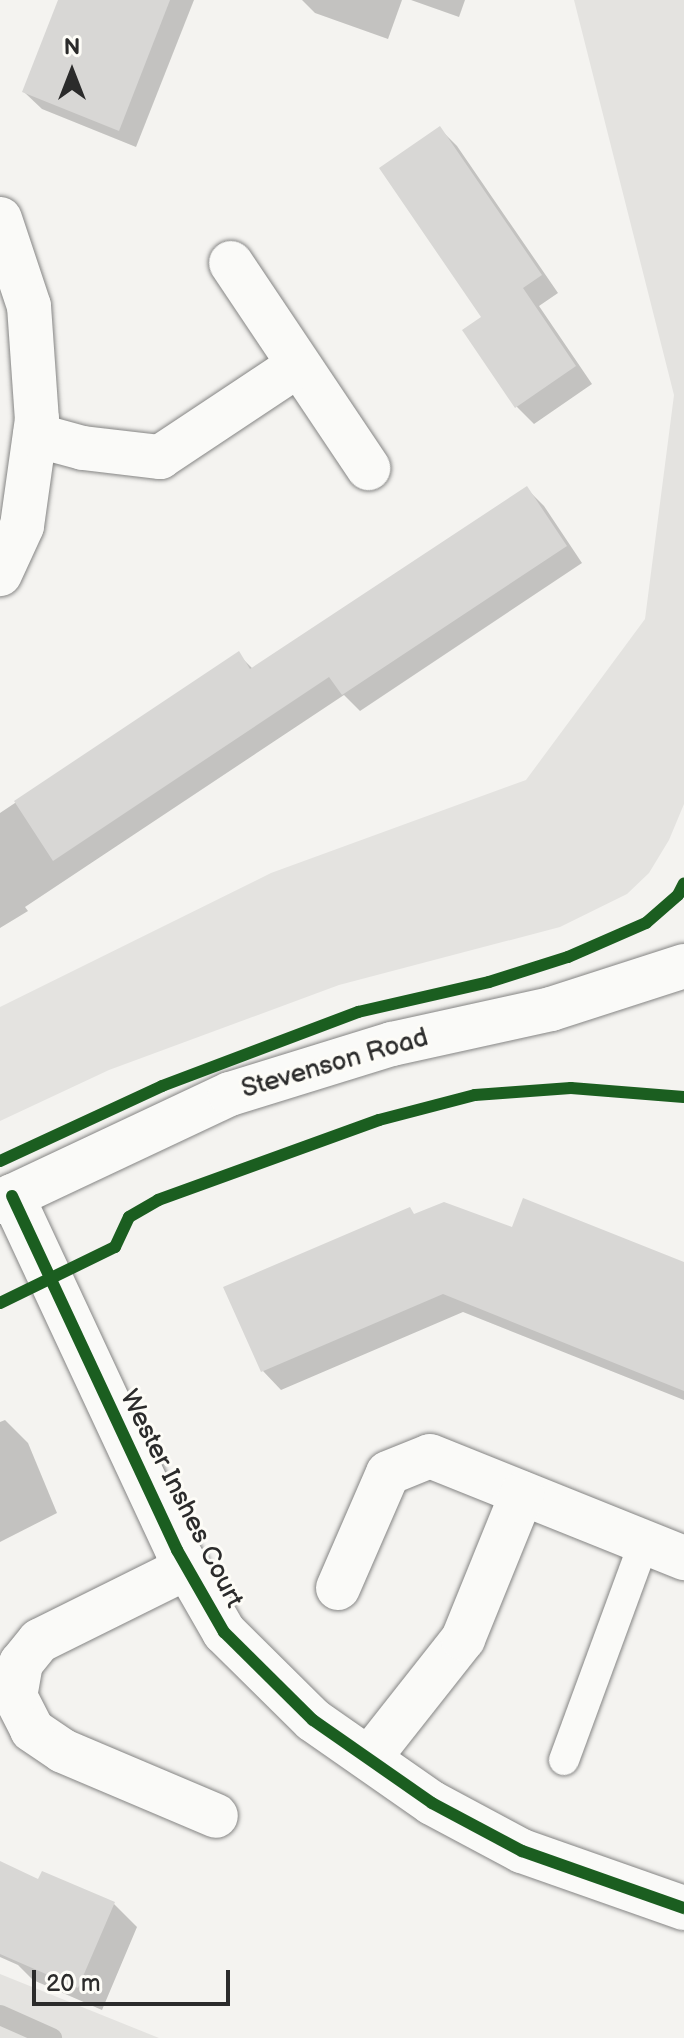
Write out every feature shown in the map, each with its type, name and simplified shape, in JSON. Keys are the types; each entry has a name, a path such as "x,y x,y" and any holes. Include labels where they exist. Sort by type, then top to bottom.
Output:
{"street":[{"path":"0,219 29,306 35,435 22,526 0,574"},
{"path":"231,263 368,468"},
{"path":"35,435 83,448 160,457 297,366"},
{"name":"Stevenson Road","path":"6,1199 230,1094 392,1044 551,1009 684,966"},
{"name":"Wester Inshes Court","path":"6,1199 188,1567 224,1632 313,1720 432,1803 522,1851 684,1908"},
{"path":"338,1588 388,1473 430,1456 684,1558"},
{"path":"369,1758 463,1639 522,1494"},
{"path":"188,1567 39,1641 21,1663 15,1696 32,1730 63,1751 216,1816"}],"lane":[{"path":"564,1760 644,1542"}],"shaded area":[{"path":"574,0 684,0 684,804 669,840 649,873 627,894 560,927 339,985 109,1070 0,1121 0,1007 271,873 526,780 645,619 674,395"},
{"path":"0,1974 159,2038 0,2038"}],"building":[{"path":"58,0 170,0 119,131 22,92"},
{"path":"440,126 542,275 523,288 576,366 515,408 462,330 481,317 379,168"},
{"path":"527,486 567,546 342,695 329,677 53,861 14,801 239,651 250,669"},
{"path":"523,1198 684,1262 684,1391 443,1294 261,1372 223,1287 410,1207 414,1214 444,1202 512,1227"},
{"path":"0,1861 38,1879 42,1871 115,1902 78,1988 0,1954"}],"waterway":[{"path":"0,2015 52,2038"}],"cycle path":[{"path":"0,1161 162,1086 358,1012 489,982 568,957 646,923 678,895 684,883"},
{"path":"0,1303 115,1247 129,1217 158,1200 379,1120 475,1095 571,1088 684,1097"},
{"path":"12,1196 177,1550 224,1632 313,1720 432,1803 522,1851 684,1908"}]}
